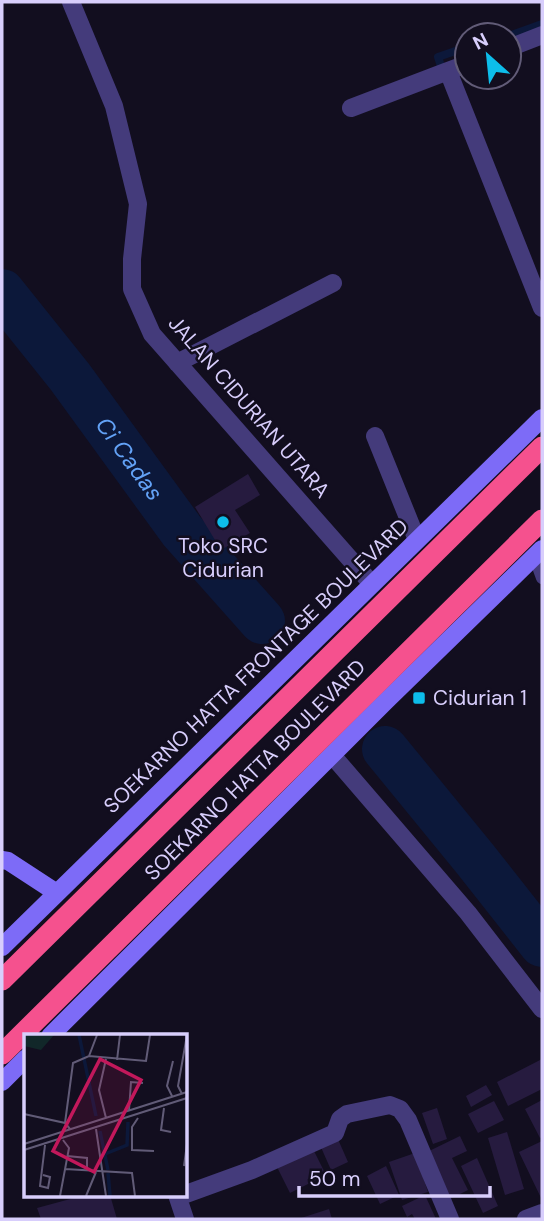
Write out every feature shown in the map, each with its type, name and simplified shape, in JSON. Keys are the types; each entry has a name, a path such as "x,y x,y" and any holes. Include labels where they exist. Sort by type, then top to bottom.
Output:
{"highway":[{"name":"SOEKARNO HATTA BOULEVARD","path":"2,980 278,692 344,643 542,447"},
{"name":"SOEKARNO HATTA BOULEVARD","path":"2,1054 331,747 542,520"}],"main road":[{"name":"SOEKARNO HATTA FRONTAGE BOULEVARD","path":"2,947 57,892 278,692 328,626 542,418"},
{"path":"379,695 538,553"},
{"path":"51,1034 331,747"},
{"path":"2,860 8,860 57,892"},
{"path":"2,1083 24,1060"}],"street":[{"name":"JALAN CIDURIAN UTARA","path":"71,2 114,106 138,204 132,259 132,289 152,334 372,584"},
{"path":"523,43 542,36"},
{"path":"351,108 453,69"},
{"path":"448,71 542,308"},
{"path":"177,363 333,283"},
{"path":"375,436 417,540"},
{"path":"331,747 468,913 542,1009"},
{"path":"187,1193 252,1170 335,1133 340,1119 347,1114 390,1105 400,1109 408,1120 450,1219"},
{"path":"181,1196 185,1219"},
{"path":"526,1219 542,1213"}],"lane":[{"path":"538,553 542,578"}],"building":[{"name":"Toko SRC Cidurian","path":"248,474 260,495 235,510 250,533 221,550 195,507"},
{"path":"542,1059 542,1089 508,1106 497,1082"},
{"path":"486,1085 492,1095 471,1107 466,1096"},
{"path":"542,1100 542,1137 540,1138 525,1109"},
{"path":"494,1101 504,1120 478,1133 468,1114"},
{"path":"437,1108 447,1139 433,1144 422,1113"},
{"path":"507,1132 524,1189 505,1195 488,1138"},
{"path":"460,1136 467,1151 452,1158 468,1190 448,1200 425,1153"},
{"path":"337,1137 348,1162 331,1170 320,1145"},
{"path":"542,1141 542,1200 519,1152"},
{"path":"312,1147 326,1175 290,1193 276,1165"},
{"path":"415,1153 428,1192 402,1200 389,1162"},
{"path":"477,1158 498,1206 483,1213 461,1166"},
{"path":"386,1166 399,1195 380,1204 367,1176"},
{"path":"425,1195 436,1219 415,1219 412,1214 407,1217 402,1206"},
{"path":"81,1196 110,1196 117,1219 41,1219 37,1208"},
{"path":"329,1209 332,1219 298,1219"}],"waterway":[{"path":"523,31 542,24"},
{"path":"443,72 438,57 453,52"},
{"name":"Ci Cadas","path":"2,292 70,377 182,531 262,621"},
{"name":"Ci Cadas","path":"385,749 542,944"}],"place":[{"name":"Toko SRC Cidurian","path":"223,522"},
{"name":"Cidurian 1","path":"419,698"}]}
